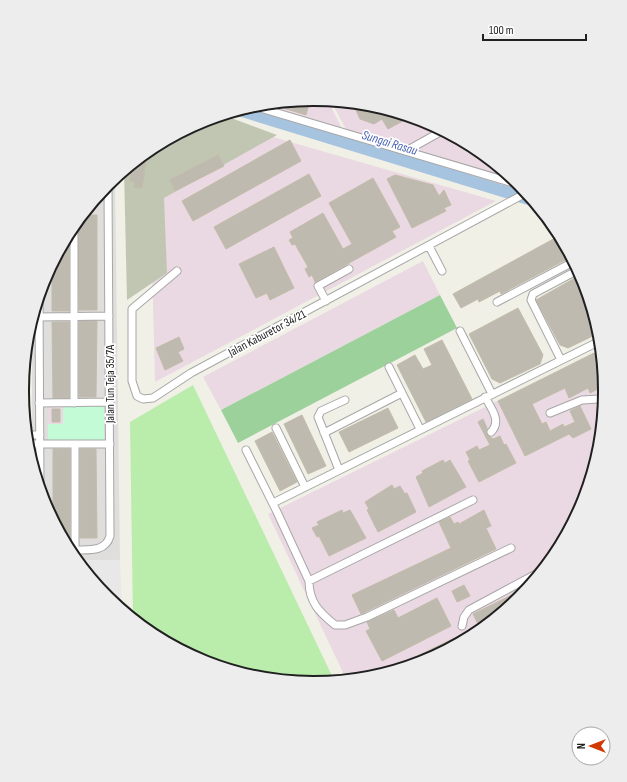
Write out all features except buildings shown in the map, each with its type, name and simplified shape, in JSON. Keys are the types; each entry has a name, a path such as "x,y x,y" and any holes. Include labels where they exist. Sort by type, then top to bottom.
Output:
{"street":[{"path":"268,110 505,180"},
{"path":"406,151 436,134"},
{"name":"Jalan Tun Teja 35/7A","path":"78,550 96,549 108,544 110,536 107,195"},
{"name":"Jalan Kaburetor 34/21","path":"177,272 132,309 132,381 137,396 144,400 153,398 191,373 521,196"},
{"path":"74,238 74,402"},
{"path":"429,246 442,272"},
{"path":"497,302 569,265"},
{"path":"326,301 318,286 349,269"},
{"path":"561,360 531,300 533,294 572,273"},
{"path":"40,468 39,317 109,316"},
{"path":"460,331 488,396 496,419 492,432"},
{"path":"273,503 594,344"},
{"path":"389,366 420,429"},
{"path":"324,432 402,393"},
{"path":"550,413 582,400 598,398"},
{"path":"339,470 318,414 344,400"},
{"path":"39,403 110,402"},
{"path":"276,428 305,487"},
{"path":"32,435 40,435"},
{"path":"34,444 110,444"},
{"path":"72,541 75,444"},
{"path":"246,450 273,503 309,581 309,593 314,605 335,625 345,625 511,548"},
{"path":"309,581 473,500"},
{"path":"462,626 464,617 469,610 527,579"}],"shaded area":[{"path":"295,107 331,107 349,142 254,113"},
{"path":"334,107 387,116 422,128 472,154 513,188 351,139"},
{"path":"232,119 277,135 164,198 167,273 127,300 124,179 155,154 171,145 205,128"},
{"path":"249,130 496,201 155,382 150,182"},
{"path":"115,187 120,560 85,560 77,549 58,517 51,500 39,465 32,434 32,348 44,300 58,265 77,233 100,203"},
{"path":"423,261 440,295 221,410 203,377"},
{"path":"596,353 598,391 596,428 593,447 583,482 569,517 550,549 515,592 472,628 439,646 422,654 387,666 344,674 268,514"},
{"path":"48,405 63,405 63,424 48,424"},
{"path":"85,560 120,560 122,601 100,579"}],"green space":[{"path":"440,295 457,328 238,443 221,410"},
{"path":"193,385 332,675 295,675 240,666 205,654 188,646 155,628 133,611 130,422"},
{"path":"63,405 104,405 104,441 48,442 48,424 63,424"}],"waterway":[{"name":"Sungai Rasau","path":"251,114 521,197"}]}
